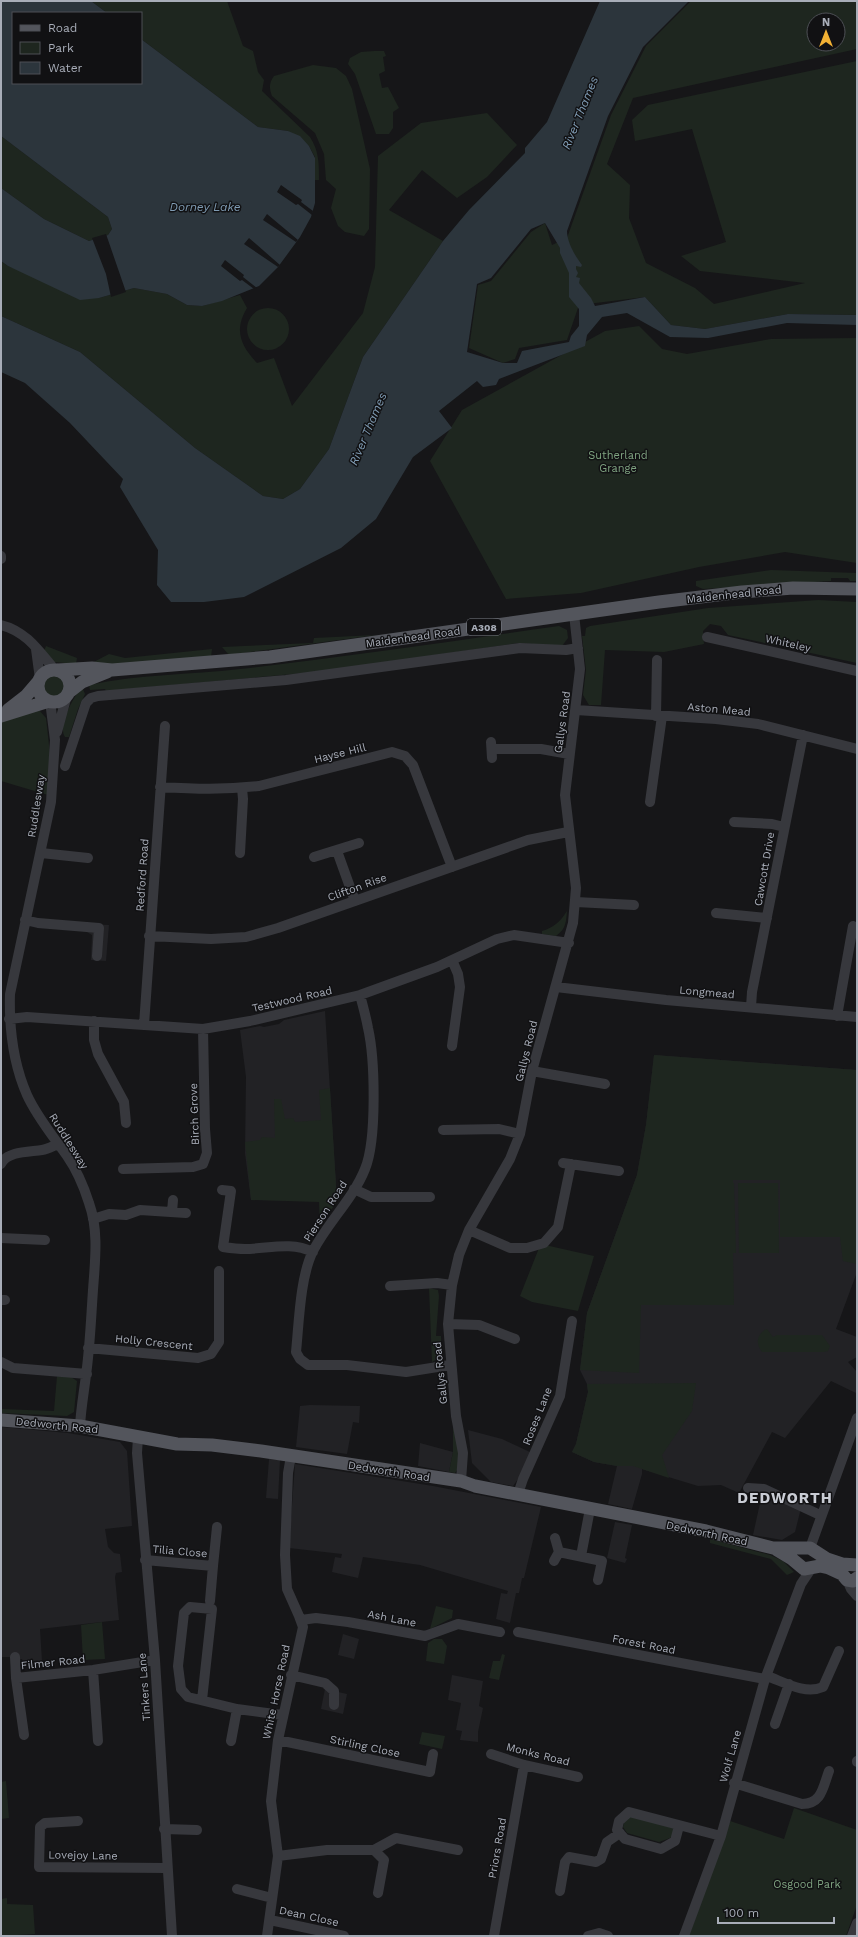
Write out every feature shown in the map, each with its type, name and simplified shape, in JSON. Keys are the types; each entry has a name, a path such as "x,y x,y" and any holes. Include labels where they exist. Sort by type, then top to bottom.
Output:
{"main road":[{"name":"Maidenhead Road","path":"56,670 92,668 112,670 248,660 742,592 793,588 857,589"},
{"path":"56,670 63,673 69,679 70,685 68,694 59,701 49,701 1,715 21,700 46,672 56,670"},
{"name":"Maidenhead Road","path":"68,694 88,679 112,670"},
{"path":"39,680 39,692 49,701"},
{"name":"Dedworth Road","path":"1,1420 80,1426 177,1444 212,1445 461,1481 590,1509 706,1531 773,1548 810,1551 842,1564 852,1571"},
{"name":"Dedworth Road","path":"773,1548 806,1567 852,1571"},
{"path":"810,1551 818,1561 806,1567 797,1556 810,1551"}],"street":[{"name":"Gallys Road","path":"461,1481 463,1453 456,1416 450,1365 448,1324 452,1284 459,1255 469,1230 510,1159 520,1134 532,1071 569,943 576,902 576,888 568,832 565,794 580,669 574,614"},
{"path":"1,625 20,632 35,646 56,670"},
{"name":"Whiteley","path":"712,635 857,671"},
{"path":"35,646 38,661 39,680"},
{"path":"65,766 86,703 91,698 98,696 286,680 515,648 566,650 578,648"},
{"path":"650,802 659,716 653,671 657,660"},
{"name":"Ruddlesway","path":"55,740 68,694"},
{"name":"Ruddlesway","path":"49,701 55,740 52,802 10,994 10,1019 12,1047 28,1096 68,1158 89,1202 93,1219 95,1236 95,1265 80,1426"},
{"name":"Aston Mead","path":"576,710 716,719 758,724 857,749"},
{"name":"Redford Road","path":"144,1025 149,936 165,726"},
{"name":"Cawcott Drive","path":"751,1007 752,992 803,735"},
{"path":"55,740 72,742"},
{"path":"491,750 541,749 569,754"},
{"name":"Hayse Hill","path":"160,787 218,790 260,786 392,752 405,756 413,765 452,866"},
{"path":"242,788 243,850"},
{"path":"734,822 772,824 784,828"},
{"name":"Clifton Rise","path":"149,936 211,939 246,937 278,928 528,840 568,832"},
{"path":"314,857 359,843"},
{"path":"337,851 355,901"},
{"name":"Ruddlesway","path":"41,852 82,861"},
{"path":"576,902 634,905"},
{"path":"716,913 767,918"},
{"path":"26,920 38,923 74,922 99,928 96,956"},
{"path":"837,1016 853,926"},
{"name":"Testwood Road","path":"10,1019 27,1017 203,1029 250,1021 360,995 386,987 497,940 514,935 569,943"},
{"path":"452,960 458,974 460,987 455,1040"},
{"name":"Longmead","path":"556,987 666,1000 857,1017"},
{"name":"Pierson Road","path":"360,995 369,1029 372,1079 372,1134 365,1168 354,1189 332,1219 313,1252 305,1274 296,1352 300,1359 308,1365 347,1365 406,1372 450,1365"},
{"path":"94,1021 94,1040 98,1054 124,1102 124,1120"},
{"name":"Birch Grove","path":"123,1169 192,1167 203,1164 207,1153 205,1129 203,1029"},
{"path":"532,1071 605,1085"},
{"path":"443,1130 499,1129 520,1134"},
{"path":"1,1164 12,1155 44,1149 58,1144"},
{"path":"469,1230 510,1248 527,1248 544,1243 558,1226 567,1163 607,1172 619,1171"},
{"path":"354,1189 371,1197 430,1197"},
{"path":"222,1190 231,1190 223,1248 245,1245 289,1246 302,1247 313,1252"},
{"path":"172,1212 173,1200"},
{"path":"93,1219 109,1214 126,1215 140,1210 186,1213"},
{"path":"1,1238 40,1238"},
{"name":"Holly Crescent","path":"88,1348 198,1358 211,1354 219,1342 217,1276"},
{"path":"390,1286 437,1283 452,1284"},
{"name":"Roses Lane","path":"518,1494 523,1479 560,1396 572,1321"},
{"path":"448,1324 479,1324 515,1339"},
{"path":"1,1362 13,1368 86,1374"},
{"path":"810,1551 820,1515 857,1418"},
{"name":"Tinkers Lane","path":"138,1437 136,1453 155,1660 166,1868 172,1936"},
{"name":"White Horse Road","path":"267,1936 278,1856 271,1801 282,1715 302,1627 301,1620 287,1589 285,1555 288,1473 291,1456"},
{"path":"748,1488 764,1489 820,1515"},
{"path":"581,1556 590,1509"},
{"name":"Tilia Close","path":"210,1600 216,1527"},
{"path":"555,1538 557,1556 581,1556 602,1561 598,1580"},
{"name":"Tilia Close","path":"145,1560 213,1566"},
{"name":"Wolf Lane","path":"684,1936 721,1836 734,1783 766,1678 806,1567"},
{"path":"852,1571 851,1590 857,1595"},
{"path":"202,1700 212,1609 190,1607 184,1613 178,1666 181,1689 188,1697 237,1709 282,1715"},
{"name":"Ash Lane","path":"301,1620 316,1618 348,1622 425,1636 458,1624 500,1632"},
{"name":"Forest Road","path":"518,1632 766,1678 805,1690 817,1690 823,1687 839,1652"},
{"name":"Filmer Road","path":"15,1657 16,1678 24,1735"},
{"name":"Filmer Road","path":"16,1678 93,1670 155,1660"},
{"name":"Filmer Road","path":"93,1670 98,1741"},
{"path":"291,1675 325,1683 334,1691 334,1705"},
{"path":"774,1724 789,1684"},
{"path":"231,1741 237,1709"},
{"name":"Stirling Close","path":"278,1740 430,1772 434,1754"},
{"name":"Monks Road","path":"491,1754 524,1765 578,1777"},
{"name":"Priors Road","path":"494,1936 524,1765"},
{"path":"734,1783 802,1804 811,1804 818,1799 829,1771"},
{"path":"679,1826 675,1841 661,1849 625,1839 617,1830 619,1821 628,1812 721,1836"},
{"name":"Lovejoy Lane","path":"78,1822 45,1823 40,1827 39,1867 166,1868"},
{"path":"164,1829 198,1830"},
{"path":"560,1891 565,1862 569,1857 596,1862 600,1859 607,1842 620,1833"},
{"path":"278,1856 327,1850 374,1850 396,1838 458,1850"},
{"path":"374,1850 384,1860 378,1893"},
{"path":"237,1889 272,1898"},
{"name":"Dean Close","path":"270,1920 344,1936"},
{"path":"588,1936 599,1933 608,1936"}],"shaded area":[{"path":"88,924 109,925 106,961 91,960 92,935 87,932"},
{"path":"325,1011 337,1201 251,1200 245,1153 246,1077 240,1030 279,1024 284,1020"},
{"path":"654,1055 857,1070 857,1272 836,1329 857,1337 857,1357 848,1362 857,1372 857,1389 856,1393 831,1381 785,1438 772,1432 739,1493 721,1485 698,1486 642,1469 642,1474 632,1509 608,1504 617,1466 594,1462 572,1452 576,1444 588,1392 587,1384 580,1370 587,1313 637,1175 646,1125"},
{"path":"300,1406 360,1406 359,1423 353,1422 347,1454 296,1447"},
{"path":"1,1427 68,1433 120,1442 127,1451 132,1526 105,1529 108,1547 114,1553 120,1554 122,1572 116,1573 115,1577 119,1620 40,1629 42,1661 23,1662 22,1659 12,1660 11,1657 1,1657"},
{"path":"468,1430 502,1439 532,1453 528,1465 513,1486 491,1482 472,1463"},
{"path":"420,1443 453,1452 449,1472 418,1466"},
{"path":"269,1459 280,1460 278,1499 266,1498"},
{"path":"295,1464 433,1486 541,1507 524,1578 522,1578 519,1593 516,1593 510,1623 496,1619 501,1593 507,1594 508,1591 420,1565 363,1557 358,1578 332,1572 335,1557 341,1558 342,1554 289,1548"},
{"path":"772,1492 801,1508 795,1532 782,1540 753,1535 762,1494"},
{"path":"615,1522 632,1525 625,1558 627,1559 625,1563 607,1558"},
{"path":"343,1634 359,1639 354,1659 338,1655"},
{"path":"452,1675 483,1681 479,1706 483,1708 478,1732 478,1742 460,1740 462,1731 456,1730 461,1703 448,1700"},
{"path":"325,1689 347,1694 343,1714 321,1709"}],"green space":[{"path":"91,1 227,1 243,46 253,51 258,72 264,80 262,91 310,137 313,142 318,157 319,180 315,180 315,157 309,146 288,131 258,127 142,40 142,12 106,12"},
{"path":"691,1 857,1 857,49 846,51 846,12 806,12 806,52 843,52 633,98 607,164 630,185 629,218 646,263 695,288 714,304 805,283 700,271 681,256 726,242 692,129 635,141 632,120 648,105 857,61 857,315 788,314 705,329 671,325 645,297 579,305 567,340 519,348 515,359 503,363 469,348 478,285 491,281 531,232 545,223 552,245 567,238 611,115 646,46"},
{"path":"384,51 386,56 383,57 385,71 379,74 382,88 388,87 399,108 393,112 393,128 389,134 376,134 355,74 348,64 350,58 361,52"},
{"path":"313,65 336,68 346,76 352,89 370,169 369,229 364,236 345,232 338,226 331,208 336,189 326,180 324,154 315,133 272,96 271,93 270,83 274,76"},
{"path":"487,113 517,145 487,177 457,198 422,170 389,210 443,241 363,357 329,449 300,489 283,499 263,496 195,448 80,352 1,316 1,261 8,266 99,298 134,288 167,294 187,305 202,306 240,295 247,308 243,316 240,330 246,350 257,363 274,358 292,406 363,313 375,267 378,156 421,123"},
{"path":"1,136 108,217 112,229 108,235 89,241 44,219 1,188"},
{"path":"264,308 272,308 280,311 286,317 289,329 286,341 280,347 272,350 264,350 256,347 250,341 247,333 247,325 250,317 256,311"},
{"name":"Sutherland Grange","path":"639,326 662,349 687,354 771,339 857,338 857,563 785,552 699,567 581,593 506,599 430,461 462,410 605,331"},
{"path":"771,570 857,573 857,581 850,581 848,578 831,578 831,581 703,589 696,586 696,581"},
{"path":"818,600 857,602 857,663 728,635 721,626 710,624 703,631 704,644 664,652 605,650 601,705 589,705 583,695 586,670 582,636 585,636 586,628 590,626 708,608"},
{"path":"559,626 567,630 568,638 562,646 518,643 327,671 106,691 105,689 90,690 89,685 108,681 221,671 400,649"},
{"path":"376,635 229,655 222,647 313,643 314,638"},
{"path":"46,646 77,658 76,664 54,662 44,651"},
{"path":"212,649 211,657 115,664 90,664 109,654 125,658"},
{"path":"54,674 62,678 66,686 62,694 54,698 46,694 42,686 46,678"},
{"path":"82,687 85,694 78,709 69,737 65,737 63,726 65,719 71,704"},
{"path":"39,710 46,718 52,772 48,795 1,781 1,722"},
{"path":"567,911 565,925 562,931 556,936 542,934 542,931 556,924"},
{"path":"654,1055 857,1070 857,1264 843,1261 840,1237 780,1237 780,1180 733,1180 736,1253 733,1253 734,1305 641,1305 639,1373 580,1370 587,1313 637,1175 646,1125"},
{"path":"330,1088 337,1201 320,1227 319,1202 251,1200 245,1142 260,1140 262,1137 275,1138 274,1099 281,1099 285,1119 293,1118 295,1122 321,1120 319,1090"},
{"path":"738,1183 778,1183 779,1253 739,1253"},
{"path":"545,1245 594,1256 578,1311 532,1302 520,1296 539,1248"},
{"path":"429,1288 438,1290 439,1296 436,1336 441,1336 440,1355 432,1362"},
{"path":"767,1329 773,1337 777,1335 822,1335 830,1346 828,1351 824,1352 762,1352 758,1345 758,1339 761,1333"},
{"path":"57,1376 71,1377 77,1381 74,1412 67,1416 1,1413 1,1409 54,1411"},
{"path":"696,1383 692,1411 662,1455 669,1478 633,1466 617,1466 594,1462 572,1452 576,1444 588,1392 587,1384"},
{"path":"453,1420 460,1454 460,1461 455,1473 449,1472 453,1452"},
{"path":"710,1539 770,1555 783,1561 794,1572 787,1575 771,1559 710,1543"},
{"path":"436,1606 453,1610 452,1618 430,1629"},
{"path":"102,1622 105,1659 83,1660 81,1625"},
{"path":"434,1639 442,1639 447,1646 444,1664 426,1661 428,1643"},
{"path":"502,1654 505,1655 499,1680 489,1678 493,1661 500,1661"},
{"path":"422,1732 445,1736 442,1749 419,1744"},
{"path":"6,1781 9,1818 1,1819 1,1782"},
{"name":"Osgood Park","path":"794,1808 857,1830 857,1905 846,1936 689,1936 730,1821 784,1839"},
{"path":"630,1816 673,1828 674,1834 670,1838 659,1842 627,1833 623,1827 625,1819"},
{"path":"7,1898 7,1904 33,1905 35,1934 1,1936 1,1899"}],"water":[{"name":"Dorney Lake","path":"1,1 91,1 106,12 12,12 12,84 142,84 142,40 258,127 288,131 300,136 309,146 315,158 315,203 311,217 300,237 278,267 259,286 222,301 202,306 187,305 167,294 134,288 99,298 80,300 8,266 1,261 1,188 44,219 89,241 108,235 112,229 108,217 1,136"},
{"name":"River Thames","path":"600,1 689,1 643,47 608,116 567,231 568,240 582,265 581,267 576,266 578,273 576,277 580,278 579,283 591,298 595,306 645,297 671,325 705,329 788,314 857,315 857,325 787,323 708,338 670,337 627,313 602,317 587,335 585,346 499,379 496,385 483,387 477,381 439,411 452,428 413,457 376,519 341,548 244,597 204,602 171,602 157,585 158,550 120,487 123,479 70,423 25,383 1,372 1,316 80,352 195,448 263,496 283,499 300,489 329,449 363,357 443,241 469,210 525,153 525,148 547,122","holes":["545,223 560,248 560,253 569,273 569,297 579,309 579,326 571,336 569,342 522,351 517,363 503,363 467,352 477,284 491,278 531,229"]}],"pier":[{"path":"281,185 302,200 301,202 313,211 312,215 298,204 296,205 277,192"},
{"path":"267,214 298,240 296,242 263,220"},
{"path":"106,234 126,292 111,297 106,274 92,238"},
{"path":"249,238 280,265 278,267 244,244"},
{"path":"225,260 244,275 243,277 257,288 254,289 242,280 240,281 221,266"}],"district":[{"name":"DEDWORTH","path":"785,1498"}]}
